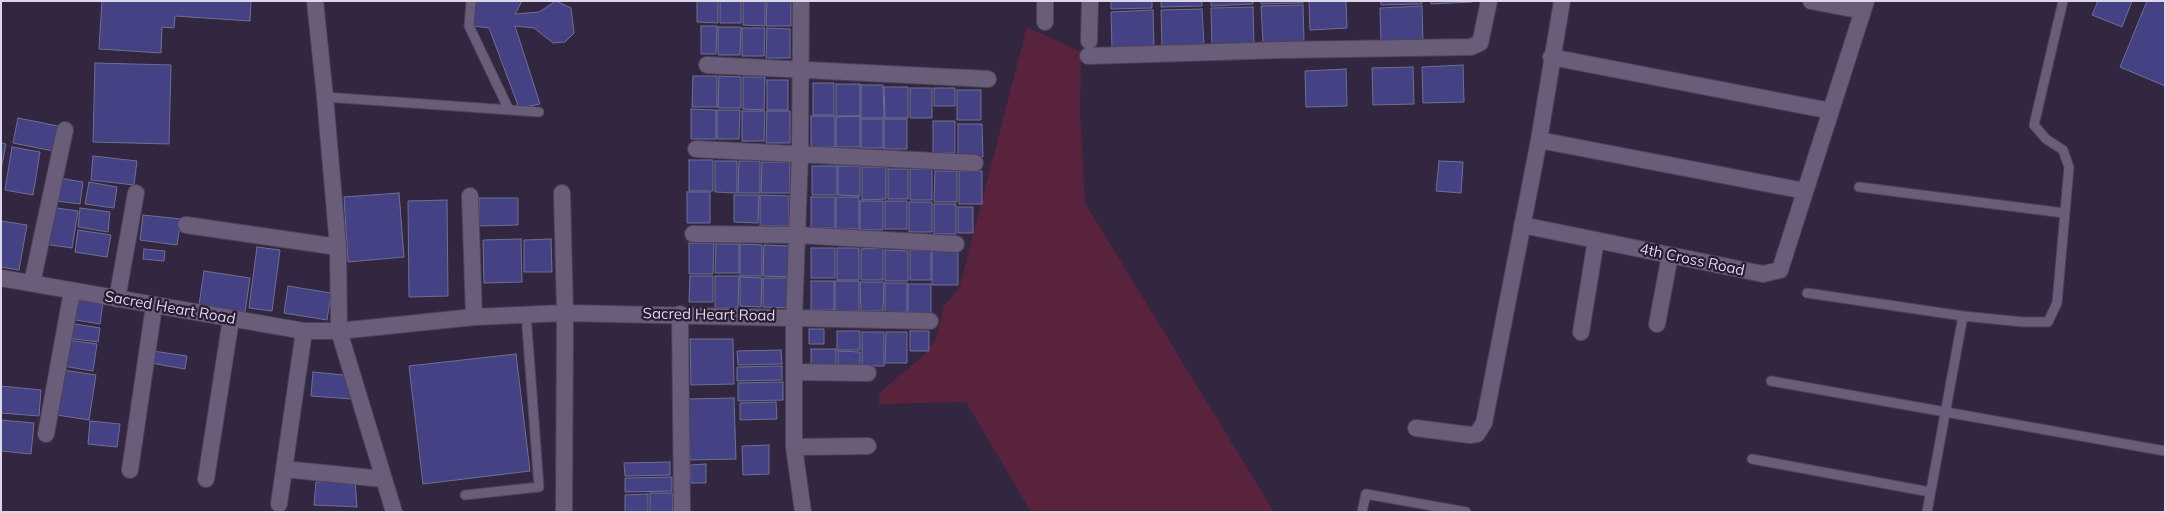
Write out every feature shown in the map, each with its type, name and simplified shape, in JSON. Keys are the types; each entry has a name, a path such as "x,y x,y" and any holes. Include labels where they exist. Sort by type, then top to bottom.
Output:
{"street":[{"path":"315,1 338,247 339,331 394,512"},
{"name":"Sacred Heart Road","path":"1,278 304,331 339,331 474,317 566,312 794,317 800,154 802,1"},
{"path":"1045,1 1045,22"},
{"path":"1090,1 1089,49 1281,50 1471,47 1480,43 1482,39 1489,1"},
{"path":"1416,428 1470,435 1481,429 1539,140 1551,57 1562,1"},
{"path":"1539,140 1805,191 1865,6 1811,1"},
{"path":"1551,57 1831,111"},
{"path":"707,65 988,78"},
{"path":"32,283 65,130"},
{"path":"696,149 975,162"},
{"name":"4th Cross Road","path":"1522,224 1763,274 1780,270 1805,191"},
{"path":"117,299 136,193"},
{"path":"562,193 566,312 564,512"},
{"path":"470,196 474,317"},
{"path":"186,225 338,247"},
{"path":"693,234 797,235 956,244"},
{"path":"1581,332 1596,240"},
{"path":"1657,324 1670,255"},
{"path":"46,434 72,291"},
{"path":"130,470 154,306"},
{"path":"680,314 682,512"},
{"path":"803,512 794,447 794,317 930,321"},
{"path":"206,479 231,319"},
{"path":"279,504 304,331"},
{"path":"794,372 868,373"},
{"path":"794,447 868,446"},
{"path":"284,469 383,479"}],"lane":[{"path":"471,1 469,26 509,110"},
{"path":"1807,293 1963,316 2023,322 2048,322 2057,303 2069,167 2063,150 2046,139 2034,125 2062,1"},
{"path":"325,98 539,112"},
{"path":"1859,187 2064,213"},
{"path":"465,495 538,487 526,314"},
{"path":"1927,512 1963,316"},
{"path":"1771,381 2165,451"},
{"path":"1752,459 1930,492"},
{"path":"1362,512 1366,494 1466,512"}],"shaded area":[{"path":"1027,27 1081,52 1080,112 1085,203 1274,512 1031,512 966,402 879,404 879,393 924,355 935,341 944,306 959,289"}],"building":[{"path":"102,1 251,1 250,21 175,16 174,28 162,27 161,53 99,49"},
{"path":"476,1 522,1 515,14 539,12 556,1 571,8 574,33 565,42 553,43 534,28 515,26 540,104 519,108 489,28 473,26"},
{"path":"697,1 718,1 718,23 697,22"},
{"path":"720,1 741,1 741,23 720,23"},
{"path":"743,1 765,1 765,26 743,25"},
{"path":"767,1 791,1 791,26 766,26"},
{"path":"1111,1 1152,1 1152,8 1111,9"},
{"path":"1161,1 1202,1 1202,6 1161,7"},
{"path":"1211,1 1253,1 1253,4 1211,6"},
{"path":"1261,1 1303,1 1303,3 1261,4"},
{"path":"1309,1 1346,1 1347,28 1310,30"},
{"path":"1381,1 1422,1 1422,4 1381,5"},
{"path":"1431,1 1472,1 1472,2 1431,4"},
{"path":"2098,1 2132,1 2122,27 2092,15"},
{"path":"2147,1 2165,1 2165,86 2120,67"},
{"path":"1303,5 1304,42 1263,43 1261,6"},
{"path":"1422,6 1423,43 1381,44 1380,8"},
{"path":"1253,7 1254,43 1212,45 1211,8"},
{"path":"1202,9 1204,45 1162,46 1161,10"},
{"path":"1153,10 1154,47 1112,48 1111,12"},
{"path":"701,26 717,26 716,54 701,54"},
{"path":"718,27 741,27 740,55 718,55"},
{"path":"742,28 765,28 764,56 742,56"},
{"path":"767,28 790,29 790,58 766,58"},
{"path":"95,63 171,65 169,144 93,142"},
{"path":"1463,65 1464,102 1423,103 1422,67"},
{"path":"1413,67 1414,104 1373,105 1372,68"},
{"path":"1346,69 1347,106 1306,107 1305,71"},
{"path":"693,76 717,76 717,107 692,107"},
{"path":"719,76 741,77 741,108 718,108"},
{"path":"743,77 765,77 764,110 743,109"},
{"path":"767,80 788,80 788,110 767,110"},
{"path":"813,83 834,83 834,115 813,115"},
{"path":"836,84 860,84 860,116 836,116"},
{"path":"861,85 883,85 884,118 861,118"},
{"path":"884,87 908,87 908,118 885,118"},
{"path":"910,88 932,88 932,118 910,118"},
{"path":"934,88 955,88 955,106 934,106"},
{"path":"957,90 981,90 981,120 957,120"},
{"path":"691,109 716,110 716,139 691,139"},
{"path":"717,110 740,110 739,139 717,139"},
{"path":"742,111 765,111 764,141 742,141"},
{"path":"767,111 790,111 790,143 766,143"},
{"path":"811,116 835,116 835,147 811,147"},
{"path":"860,116 860,147 836,147 836,117"},
{"path":"18,118 58,126 53,151 13,143"},
{"path":"861,119 883,119 883,148 861,148"},
{"path":"884,119 907,119 907,149 884,149"},
{"path":"933,121 955,121 955,153 933,153"},
{"path":"958,124 982,124 983,157 958,157"},
{"path":"1,143 6,144 1,170"},
{"path":"12,147 40,152 33,195 5,190"},
{"path":"93,156 137,161 134,185 91,180"},
{"path":"689,160 713,160 713,191 689,191"},
{"path":"715,161 737,161 737,193 715,192"},
{"path":"739,161 760,161 760,193 738,193"},
{"path":"1439,161 1463,162 1461,193 1436,191"},
{"path":"762,162 790,162 790,193 761,193"},
{"path":"812,166 837,166 837,195 812,195"},
{"path":"838,166 860,166 860,196 838,195"},
{"path":"862,167 886,167 886,199 862,200"},
{"path":"888,169 908,169 908,199 888,199"},
{"path":"910,169 932,169 932,200 910,200"},
{"path":"935,171 957,171 957,202 934,202"},
{"path":"959,171 982,171 982,204 959,204"},
{"path":"59,178 83,182 80,204 56,201"},
{"path":"89,182 117,187 114,208 85,204"},
{"path":"687,192 710,192 710,223 687,223"},
{"path":"399,193 404,257 348,262 344,197"},
{"path":"734,195 759,195 758,223 734,222"},
{"path":"760,195 789,196 789,226 760,226"},
{"path":"811,197 835,197 835,228 811,228"},
{"path":"836,197 859,197 859,229 836,229"},
{"path":"479,198 518,198 518,225 479,226"},
{"path":"447,200 448,296 409,297 408,201"},
{"path":"860,201 883,201 883,230 860,230"},
{"path":"885,201 907,201 907,229 885,229"},
{"path":"909,202 932,202 932,232 909,232"},
{"path":"934,204 956,204 956,234 934,234"},
{"path":"50,207 78,211 72,248 44,244"},
{"path":"958,207 973,207 973,233 958,233"},
{"path":"80,208 110,212 108,232 78,227"},
{"path":"143,215 181,219 177,245 140,240"},
{"path":"1,221 27,225 19,270 1,267"},
{"path":"78,230 111,235 107,257 75,252"},
{"path":"521,239 522,282 484,283 483,240"},
{"path":"551,239 552,272 524,272 524,240"},
{"path":"689,243 714,243 713,274 689,274"},
{"path":"716,244 739,244 739,273 715,273"},
{"path":"740,244 762,245 762,276 740,276"},
{"path":"764,245 790,246 790,277 763,276"},
{"path":"257,247 280,250 272,311 249,308"},
{"path":"811,248 835,248 835,278 811,278"},
{"path":"837,248 859,248 859,280 837,280"},
{"path":"883,248 883,280 861,280 861,249"},
{"path":"144,249 165,251 164,261 143,259"},
{"path":"885,250 908,251 908,281 885,281"},
{"path":"910,250 931,250 931,280 910,280"},
{"path":"932,251 958,251 958,285 932,285"},
{"path":"204,271 250,278 245,312 199,305"},
{"path":"690,276 713,276 713,302 689,302"},
{"path":"715,276 739,276 738,308 715,308"},
{"path":"740,277 762,278 761,307 740,306"},
{"path":"763,278 789,278 789,308 763,307"},
{"path":"811,281 834,281 834,310 811,310"},
{"path":"835,281 859,281 859,311 835,311"},
{"path":"860,282 884,282 883,311 861,311"},
{"path":"885,283 907,283 907,312 885,312"},
{"path":"908,284 931,284 931,313 908,313"},
{"path":"288,286 331,293 327,320 284,313"},
{"path":"73,298 103,302 100,324 70,319"},
{"path":"69,323 100,328 98,342 67,338"},
{"path":"809,329 824,329 824,344 809,344"},
{"path":"837,331 860,331 860,350 837,350"},
{"path":"910,331 929,331 929,351 910,351"},
{"path":"862,332 884,332 884,366 862,366"},
{"path":"886,332 907,332 907,363 885,363"},
{"path":"690,339 733,339 734,384 691,385"},
{"path":"67,340 97,344 93,371 63,366"},
{"path":"811,349 836,349 836,368 811,368"},
{"path":"781,350 782,364 738,365 737,351"},
{"path":"153,351 187,356 185,369 151,363"},
{"path":"838,351 860,352 860,367 838,367"},
{"path":"516,354 530,471 423,484 409,366"},
{"path":"782,366 782,380 737,381 737,367"},
{"path":"63,370 96,375 89,420 57,415"},
{"path":"313,372 354,376 352,399 311,396"},
{"path":"783,382 783,400 738,401 738,383"},
{"path":"1,386 41,390 39,416 1,413"},
{"path":"734,398 736,459 690,460 689,399"},
{"path":"776,402 777,419 740,420 740,403"},
{"path":"1,420 34,423 31,454 1,451"},
{"path":"90,421 120,424 117,447 88,444"},
{"path":"769,445 769,474 743,475 742,446"},
{"path":"670,462 670,475 625,476 624,463"},
{"path":"706,464 706,483 691,483 690,465"},
{"path":"672,477 672,491 625,492 625,478"},
{"path":"355,480 357,507 314,505 316,482"},
{"path":"650,493 673,493 673,512 650,512"},
{"path":"648,494 648,512 625,512 625,495"}]}
